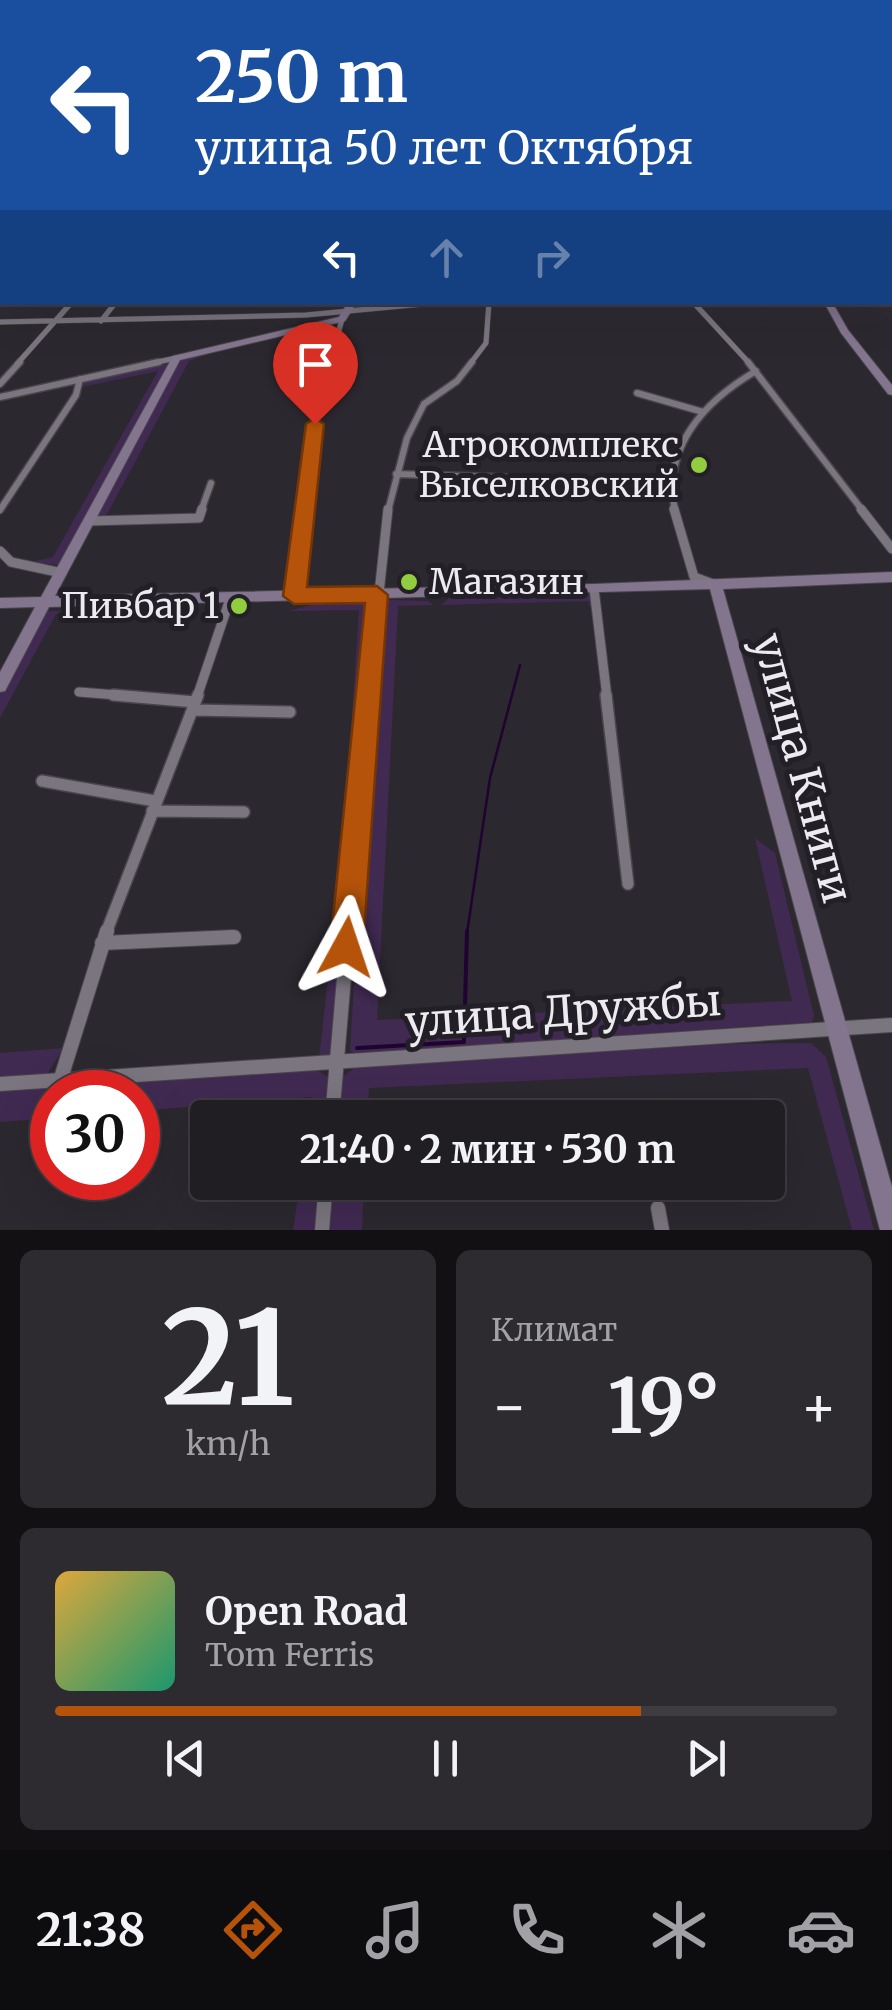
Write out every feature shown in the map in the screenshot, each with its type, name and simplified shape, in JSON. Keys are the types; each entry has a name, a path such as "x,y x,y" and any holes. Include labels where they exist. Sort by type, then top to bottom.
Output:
{"main road":[{"path":"830,305 844,331 892,392"},
{"path":"0,686 176,358 348,310"},
{"path":"0,603 892,578"},
{"name":"улица Книги","path":"715,584 892,1230"}],"street":[{"path":"0,384 70,305"},
{"path":"102,321 114,305"},
{"path":"0,322 306,315 408,305"},
{"path":"334,1100 377,595 396,474 407,438 424,404 457,381 486,344 489,305"},
{"path":"696,305 756,371 892,549"},
{"path":"294,596 315,424 348,310"},
{"path":"0,397 176,358"},
{"name":"улица Книги","path":"715,584 694,577 668,484 672,456 686,429 756,371"},
{"path":"0,510 76,395 80,379"},
{"path":"637,393 703,412"},
{"path":"396,474 526,478"},
{"path":"88,521 199,518 211,483"},
{"path":"0,551 11,562 62,573"},
{"path":"594,589 628,884"},
{"path":"63,1070 102,943 194,706 230,598"},
{"path":"79,692 194,706 290,712"},
{"path":"42,781 154,806 244,812"},
{"path":"102,943 234,938"},
{"name":"улица Дружбы","path":"160,1073 892,1026"},
{"name":"улица Дружбы","path":"0,1084 30,1082"},
{"path":"322,1230 324,1200"},
{"path":"658,1208 662,1230"}],"shaded area":[{"path":"210,353 189,361 104,520 95,519 177,365 184,359"},
{"path":"169,364 59,565 32,562 53,557 158,371 82,387 82,381"},
{"path":"591,596 591,610 588,601 441,605 449,598"},
{"path":"360,600 370,609 368,704 334,1055 319,1059 344,837 359,610 288,611 327,601"},
{"path":"386,600 428,601 433,605 398,606 377,1020 792,1001 755,838 775,853 814,1016 812,1022 355,1054 350,1050 378,607"},
{"path":"155,607 155,612 56,614 0,718 0,693 48,611"},
{"path":"811,1043 826,1057 874,1230 852,1230 808,1068 369,1088 368,1100 338,1100 341,1078 356,1067 729,1044"},
{"path":"64,1048 50,1070 30,1070 30,1076 0,1080 0,1053"},
{"path":"313,1068 328,1077 326,1100 190,1100 190,1107 160,1109 160,1079"},
{"path":"30,1088 30,1120 0,1122 0,1090"},
{"path":"297,1200 317,1200 314,1230 293,1230"},
{"path":"328,1200 363,1200 362,1230 325,1230"}],"waterway":[{"path":"467,933 490,778 520,665"},
{"path":"357,1048 464,1042 467,931"}],"place":[{"name":"Агрокомплекс Выселковский","path":"699,465"},
{"name":"Магазин","path":"409,582"},
{"name":"Пивбар 1","path":"239,606"}],"route":[{"path":"315,424 294,596 377,595 346,947"}]}
